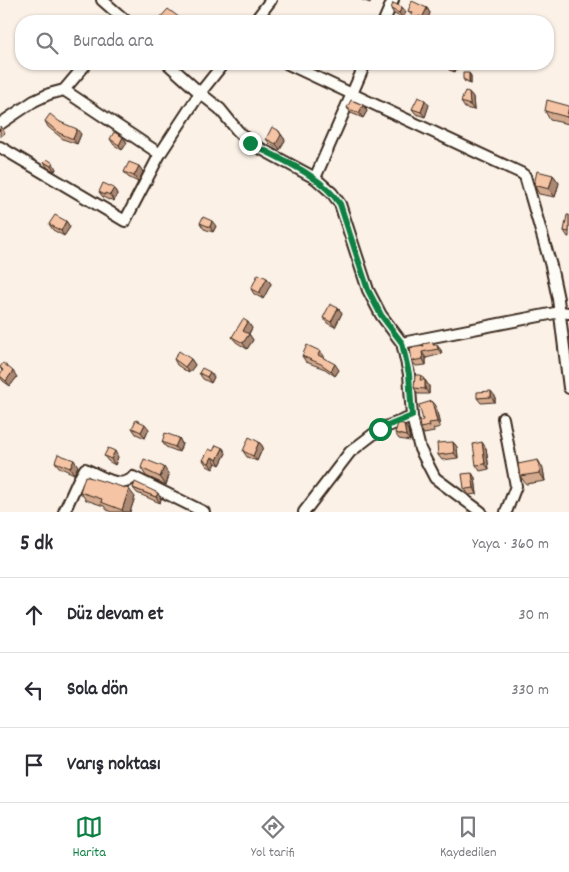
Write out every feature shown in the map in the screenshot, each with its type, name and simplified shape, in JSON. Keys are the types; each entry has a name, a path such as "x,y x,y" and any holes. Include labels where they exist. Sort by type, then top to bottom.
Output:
{"street":[{"path":"102,0 118,15"},
{"path":"260,15 272,0"},
{"path":"386,15 392,0"},
{"path":"0,124 34,101 64,90 81,70"},
{"path":"175,70 220,109 250,143 315,178 332,193 340,204 368,290 381,315 402,343 409,374 412,416 420,449 435,478 481,512"},
{"path":"0,147 125,221 160,154 200,93 218,70"},
{"path":"301,70 525,176 564,313 569,388"},
{"path":"315,178 362,70"},
{"path":"64,90 160,154"},
{"path":"402,343 564,313"},
{"path":"304,512 350,452 380,429 412,416"},
{"path":"503,418 516,486 506,512"},
{"path":"64,512 85,469 120,484 129,482 133,477 204,512"}],"building":[{"path":"412,1 427,8 424,15 412,15 413,13 408,11"},
{"path":"393,3 402,7 399,13 391,9"},
{"path":"168,9 176,15 162,15"},
{"path":"463,73 469,73 469,82 463,79"},
{"path":"465,91 469,92 470,105 461,102"},
{"path":"418,97 425,100 421,112 412,109"},
{"path":"351,100 363,105 359,113 347,108"},
{"path":"547,100 569,106 567,117 545,111"},
{"path":"50,114 60,122 77,129 73,139 59,133 45,121"},
{"path":"272,127 278,130 281,135 276,144 266,139"},
{"path":"114,132 123,137 119,145 110,139"},
{"path":"47,159 53,163 51,166 44,162"},
{"path":"129,162 139,166 134,176 124,172"},
{"path":"537,171 553,175 549,189 534,185"},
{"path":"103,183 114,188 110,195 99,192"},
{"path":"55,215 66,221 61,231 49,224"},
{"path":"567,215 569,215 569,232 564,231"},
{"path":"203,217 212,221 210,227 200,223"},
{"path":"258,274 267,278 259,293 251,289"},
{"path":"330,304 338,308 331,322 323,318"},
{"path":"243,319 248,322 243,331 249,334 243,343 232,337"},
{"path":"433,342 433,345 437,345 438,349 422,352 423,359 412,361 410,348 424,346 423,344"},
{"path":"307,345 320,351 318,355 335,364 331,371 321,364 302,356"},
{"path":"179,351 191,359 185,367 174,359"},
{"path":"3,363 13,371 6,381 0,376 3,370 0,367"},
{"path":"202,368 210,372 207,377 199,373"},
{"path":"415,375 421,375 420,380 425,380 425,389 414,388"},
{"path":"491,391 491,397 477,398 477,392"},
{"path":"432,401 437,422 429,423 430,426 420,428 419,421 423,420 419,405"},
{"path":"136,420 145,424 141,432 132,428"},
{"path":"398,423 404,424 406,436 395,433"},
{"path":"165,433 179,438 175,447 162,442"},
{"path":"249,437 259,442 253,456 243,451"},
{"path":"453,442 454,453 438,455 437,443"},
{"path":"482,442 485,464 476,465 473,444"},
{"path":"216,445 223,448 217,460 212,457 209,463 203,460 209,449 213,451"},
{"path":"108,448 115,451 111,459 104,456"},
{"path":"58,454 74,460 70,468 55,462"},
{"path":"144,459 164,467 160,477 141,468"},
{"path":"538,460 540,473 520,476 518,464"},
{"path":"472,473 474,488 466,489 464,488 462,474"},
{"path":"85,476 129,489 122,510 101,502 102,499 80,492"},
{"path":"135,482 158,493 156,497 133,488"}],"route":[{"path":"250,143 315,178 332,193 340,204 368,290 381,315 402,343 409,374 412,416 380,429"}]}
